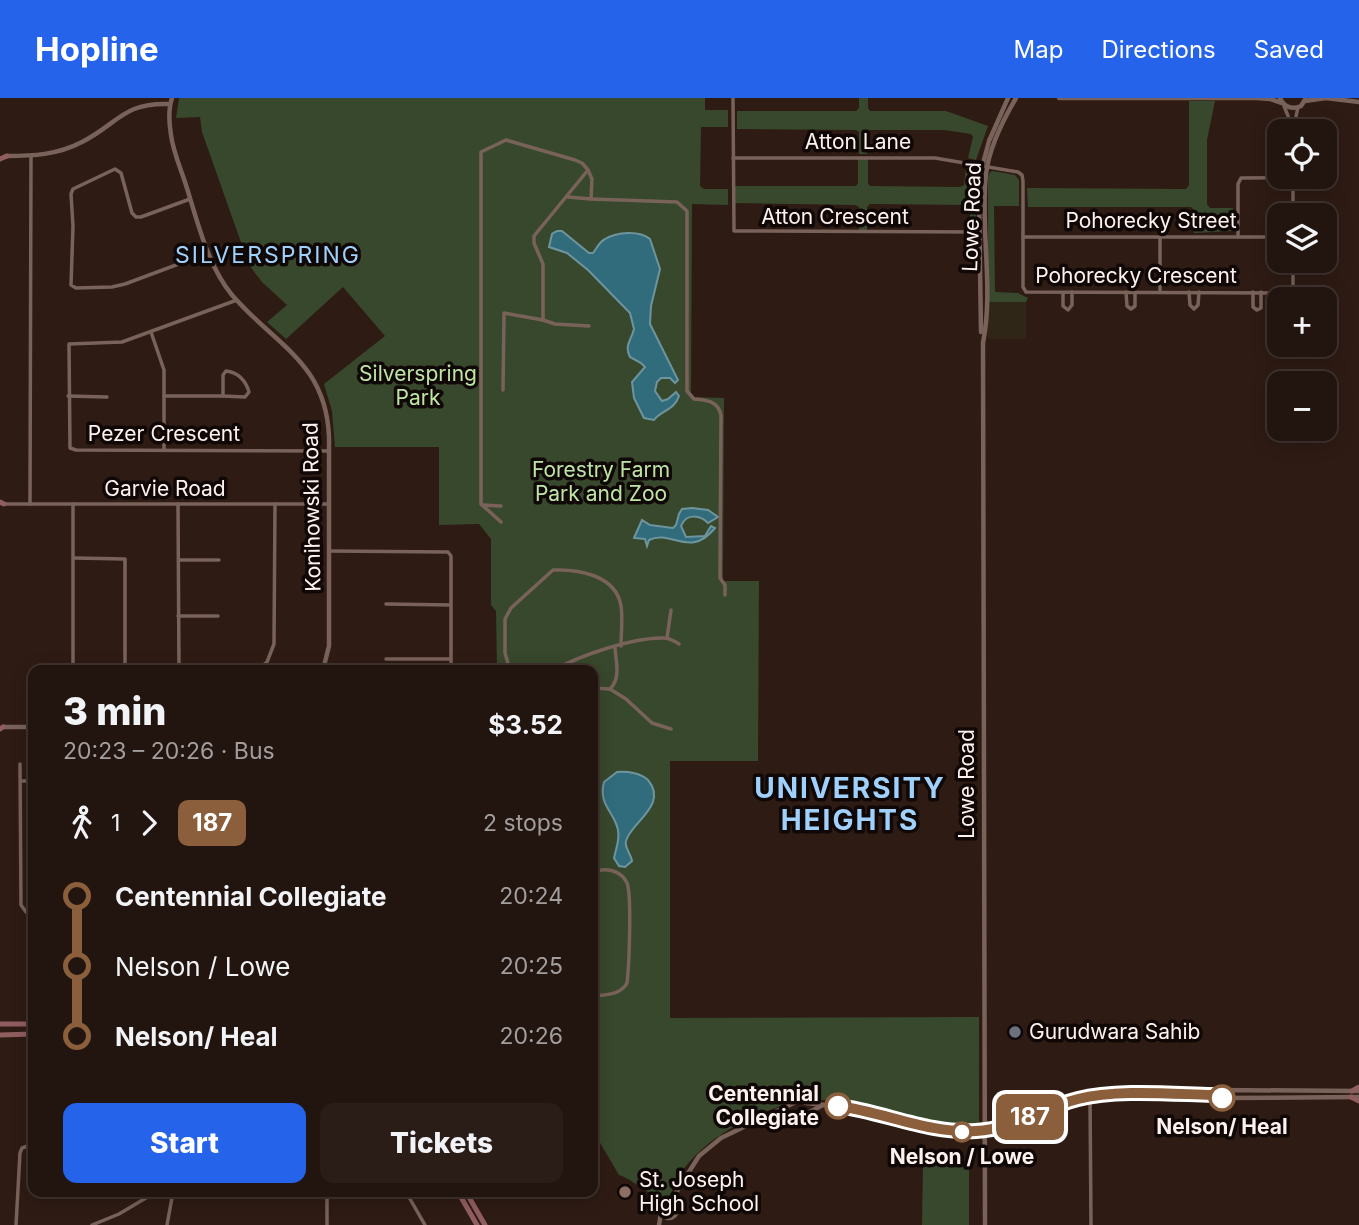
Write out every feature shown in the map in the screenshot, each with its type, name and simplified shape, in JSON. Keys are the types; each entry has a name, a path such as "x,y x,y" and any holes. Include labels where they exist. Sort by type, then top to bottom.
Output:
{"main road":[{"path":"0,156 7,156"},
{"path":"0,1022 28,1024"},
{"path":"0,1035 28,1034"},
{"path":"1359,1089 1352,1094 1359,1099"},
{"path":"461,1197 477,1225"},
{"path":"469,1197 485,1225"}],"street":[{"name":"Atton Crescent","path":"733,98 732,226 737,233 983,232"},
{"name":"Lowe Road","path":"985,1225 983,232 985,165 991,135 1009,98"},
{"name":"Lowe Road","path":"985,165 1016,98"},
{"path":"1059,98 1270,99 1291,108 1298,107"},
{"path":"1295,119 1298,107 1305,100 1326,98 1359,102"},
{"path":"7,156 53,153 83,142 134,108 171,101"},
{"name":"Konihowski Road","path":"171,101 171,138 209,253 223,284 299,359 317,383 329,418 329,646 324,665"},
{"path":"1282,102 1289,119"},
{"path":"501,522 481,505 481,152 506,141 575,160 582,163 592,179 591,199"},
{"path":"30,504 31,156"},
{"name":"Atton Lane","path":"733,158 935,158 985,165"},
{"name":"Pohorecky Crescent","path":"985,165 1016,171 1022,175 1024,292 1267,292"},
{"path":"190,199 135,217 121,173 115,169 74,189 71,194 71,285 76,288 121,285 209,253"},
{"path":"542,320 543,264 534,243 534,236 588,170"},
{"path":"1238,237 1239,180 1267,178"},
{"path":"568,197 677,202 687,211 687,391 694,399 713,401 721,415 720,578 726,595"},
{"name":"Pohorecky Street","path":"1023,237 1267,237"},
{"path":"1160,237 1160,292"},
{"path":"1063,293 1063,306 1068,310 1072,305 1072,292"},
{"path":"1126,292 1126,306 1132,309 1135,306 1135,292"},
{"path":"1189,292 1190,305 1194,309 1198,305 1199,292"},
{"path":"1253,292 1253,307 1257,310 1261,307 1261,292"},
{"name":"Pezer Crescent","path":"237,300 114,343 69,344 68,445 72,449 329,451"},
{"path":"503,390 504,313 555,324 589,326"},
{"path":"151,332 164,370 164,450"},
{"path":"164,396 245,397 249,392 246,383 233,372 226,371 223,375 223,396"},
{"path":"68,397 107,397"},
{"name":"Garvie Road","path":"1,504 329,504"},
{"path":"73,665 74,504"},
{"path":"178,504 179,665"},
{"path":"263,665 274,644 275,505"},
{"path":"481,505 501,506"},
{"path":"329,551 448,552 451,556 451,665"},
{"path":"74,558 125,559 125,665"},
{"path":"179,560 219,560"},
{"path":"509,665 505,653 506,619 511,608 553,570 582,570 612,588 620,604 621,646"},
{"path":"386,604 451,605"},
{"path":"667,638 671,610"},
{"path":"178,616 218,616"},
{"path":"565,665 583,657 645,640 667,638 679,644"},
{"path":"610,689 617,676 615,648"},
{"path":"386,659 452,659"},
{"path":"598,688 610,689 626,699 652,723 671,729"},
{"path":"1,727 28,727"},
{"path":"20,764 21,905 28,913"},
{"path":"21,781 28,781"},
{"path":"598,870 614,871 625,879 629,905 627,984 618,992 598,995"},
{"path":"661,1225 676,1214 672,1203 686,1173 699,1156 721,1138 800,1100 872,1112 942,1130 985,1130 1010,1125 1066,1102 1090,1096 1212,1095 1223,1098 1352,1094"},
{"path":"1090,1096 1091,1225"},
{"path":"806,1103 808,1111"},
{"path":"792,1104 794,1114"},
{"path":"776,1112 803,1116 823,1105"},
{"path":"16,1225 20,1153 22,1148 28,1145"},
{"path":"93,1225 148,1197"},
{"path":"167,1225 172,1197"},
{"path":"327,1197 327,1225"},
{"path":"409,1197 425,1225"},
{"path":"661,1225 663,1205 672,1203"},
{"path":"661,1212 664,1217 669,1218"}],"shaded area":[{"path":"988,302 1026,302 1026,339 988,339"}],"green space":[{"path":"179,98 705,98 705,110 728,110 728,127 701,127 700,186 704,189 728,189 728,205 692,204 691,397 724,398 723,581 759,581 758,761 670,761 670,1018 979,1017 979,1123 974,1127 950,1126 856,1104 798,1097 731,1128 705,1147 682,1171 667,1199 655,1196 619,1175 598,1139 598,665 497,665 496,611 491,605 491,539 479,524 439,525 439,447 335,447 332,411 324,384 385,336 343,287 286,339 267,322 287,305 262,282 249,265 202,132 200,117 176,118"},
{"path":"859,98 868,98 870,111 946,111 988,126 976,160 968,158 973,137 971,134 944,130 870,130 867,133 867,154 859,154 859,132 856,130 737,129 737,111 856,111 859,108"},
{"path":"1189,101 1215,101 1207,140 1207,204 1210,208 1233,208 1232,231 1194,233 1194,210 1191,207 1028,207 1027,188 1186,189 1189,185"},
{"path":"858,158 868,158 870,186 960,187 964,185 966,167 973,168 977,172 976,228 970,228 970,205 870,204 867,207 867,232 859,232 859,207 855,205 733,203 733,186 856,186"},
{"path":"993,171 1015,175 1019,180 1019,206 994,206 995,292 1018,293 1028,298 1026,302 988,302 988,177"},
{"path":"923,1165 969,1166 969,1225 922,1225"}],"water":[{"path":"562,231 589,253 593,253 603,240 616,235 634,233 650,239 660,269 651,306 650,324 678,380 675,383 670,378 661,378 655,391 662,401 676,392 679,396 671,408 654,420 644,418 634,398 632,382 645,367 628,353 634,329 630,313 588,270 567,253 549,247 552,234"},
{"path":"682,509 708,510 718,517 708,523 693,517 683,522 681,526 686,537 705,536 711,526 715,528 706,537 689,543 657,538 649,540 647,546 645,539 634,538 642,520 650,525 673,528"},
{"path":"617,772 634,773 648,780 654,798 626,841 632,861 625,867 619,866 614,858 618,830 603,797 604,782"}],"bus line":[{"name":"187","path":"838,1106 942,1130 971,1132 1010,1125 1066,1102 1095,1096 1212,1095 1222,1098"}],"place":[{"name":"Gurudwara Sahib","path":"1015,1032"},
{"name":"Nelson/ Heal","path":"1222,1098"},
{"name":"Centennial Collegiate","path":"838,1106"},
{"name":"Nelson / Lowe","path":"962,1132"},
{"name":"St. Joseph High School","path":"625,1192"}],"district":[{"name":"SILVERSPRING","path":"268,255"},
{"name":"UNIVERSITY HEIGHTS","path":"850,804"}],"park label":[{"name":"Silverspring Park","path":"418,386"},
{"name":"Forestry Farm Park and Zoo","path":"601,482"}]}
